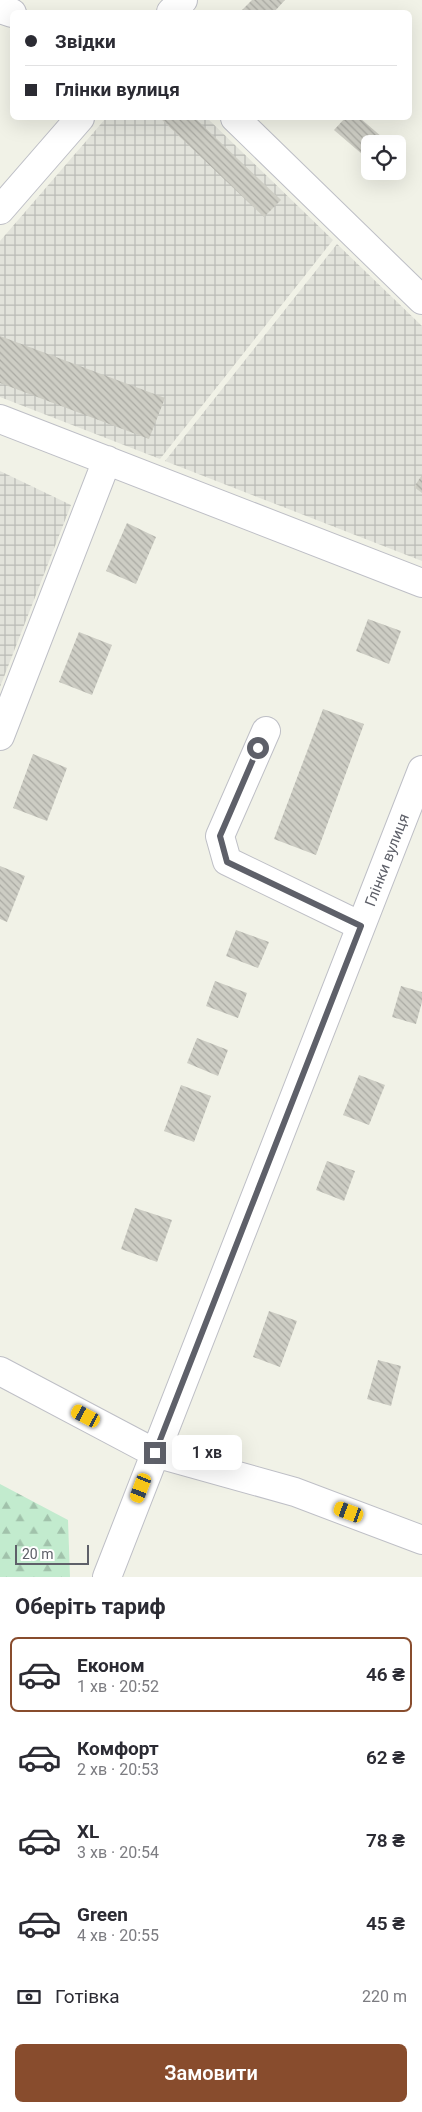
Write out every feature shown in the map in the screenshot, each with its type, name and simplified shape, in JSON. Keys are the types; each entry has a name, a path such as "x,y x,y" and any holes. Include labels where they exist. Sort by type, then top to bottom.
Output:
{"street":[{"path":"173,10 183,0"},
{"path":"0,210 78,120"},
{"path":"237,120 422,300"},
{"path":"0,418 422,583"},
{"path":"0,736 107,460"},
{"path":"266,731 220,836 227,862 361,926"},
{"name":"Глінки вулиця","path":"107,1577 422,770"},
{"path":"0,1371 155,1453 295,1492 422,1540"}],"shaded area":[{"path":"104,120 209,120 333,240 160,459 0,397 0,241"},
{"path":"337,244 422,326 422,561 165,461"},
{"path":"0,471 71,505 0,687"}],"green space":[{"path":"0,1484 68,1520 70,1577 0,1577"}],"building":[{"path":"252,0 285,0 276,10 242,10"},
{"path":"162,120 197,120 281,200 264,217"},
{"path":"343,120 362,120 380,135 361,135 361,153 334,130"},
{"path":"0,336 165,398 149,439 0,383"},
{"path":"422,475 422,493 414,487"},
{"path":"127,523 156,537 136,584 106,571"},
{"path":"368,619 401,631 389,664 356,651"},
{"path":"79,632 112,645 92,695 59,682"},
{"path":"323,709 364,724 316,855 274,839"},
{"path":"33,754 67,768 47,821 13,808"},
{"path":"0,866 25,876 7,922 0,919"},
{"path":"236,930 269,942 258,968 226,956"},
{"path":"215,981 247,993 238,1018 206,1006"},
{"path":"401,986 422,992 422,1002 416,1024 392,1017"},
{"path":"197,1038 228,1050 218,1076 187,1063"},
{"path":"359,1075 385,1085 369,1125 343,1115"},
{"path":"181,1085 211,1096 194,1142 164,1131"},
{"path":"327,1161 355,1171 344,1201 316,1190"},
{"path":"135,1208 172,1220 157,1262 121,1249"},
{"path":"269,1311 297,1321 280,1367 253,1357"},
{"path":"378,1360 401,1366 391,1406 367,1399"}],"route":[{"path":"155,1453 361,926 227,862 220,836 258,748"}]}
